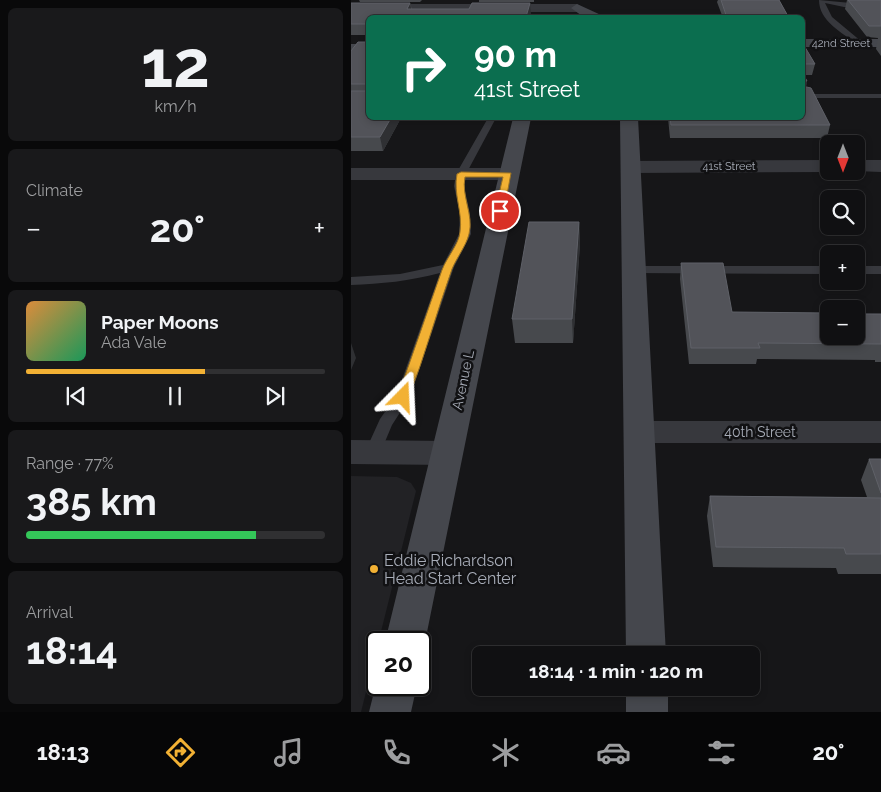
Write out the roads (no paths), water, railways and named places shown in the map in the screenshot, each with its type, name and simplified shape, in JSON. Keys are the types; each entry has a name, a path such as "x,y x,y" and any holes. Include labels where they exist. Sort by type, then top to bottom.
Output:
{"street":[{"path":"351,8 577,4 592,15"},
{"path":"568,15 577,4"},
{"name":"42nd Street","path":"805,43 881,43"},
{"path":"351,48 366,48"},
{"name":"Avenue L","path":"408,631 522,120"},
{"path":"629,120 646,646"},
{"name":"41st Street","path":"630,166 820,166"},
{"path":"865,166 881,166"},
{"path":"351,174 508,174"},
{"name":"40th Street","path":"640,432 881,432"},
{"path":"362,452 448,453"},
{"path":"390,712 394,696"},
{"path":"647,696 647,712"}],"lane":[{"path":"860,43 825,14 821,6 822,0 847,5 881,5"},
{"path":"805,96 881,96"},
{"path":"362,452 403,397 448,267 465,234 465,214 459,186 461,174 491,120"},
{"path":"351,281 425,275 448,267"},
{"path":"634,270 820,270"},
{"path":"865,270 881,270"}],"place":[{"name":"Eddie Richardson Head Start Center","path":"374,569"}]}
